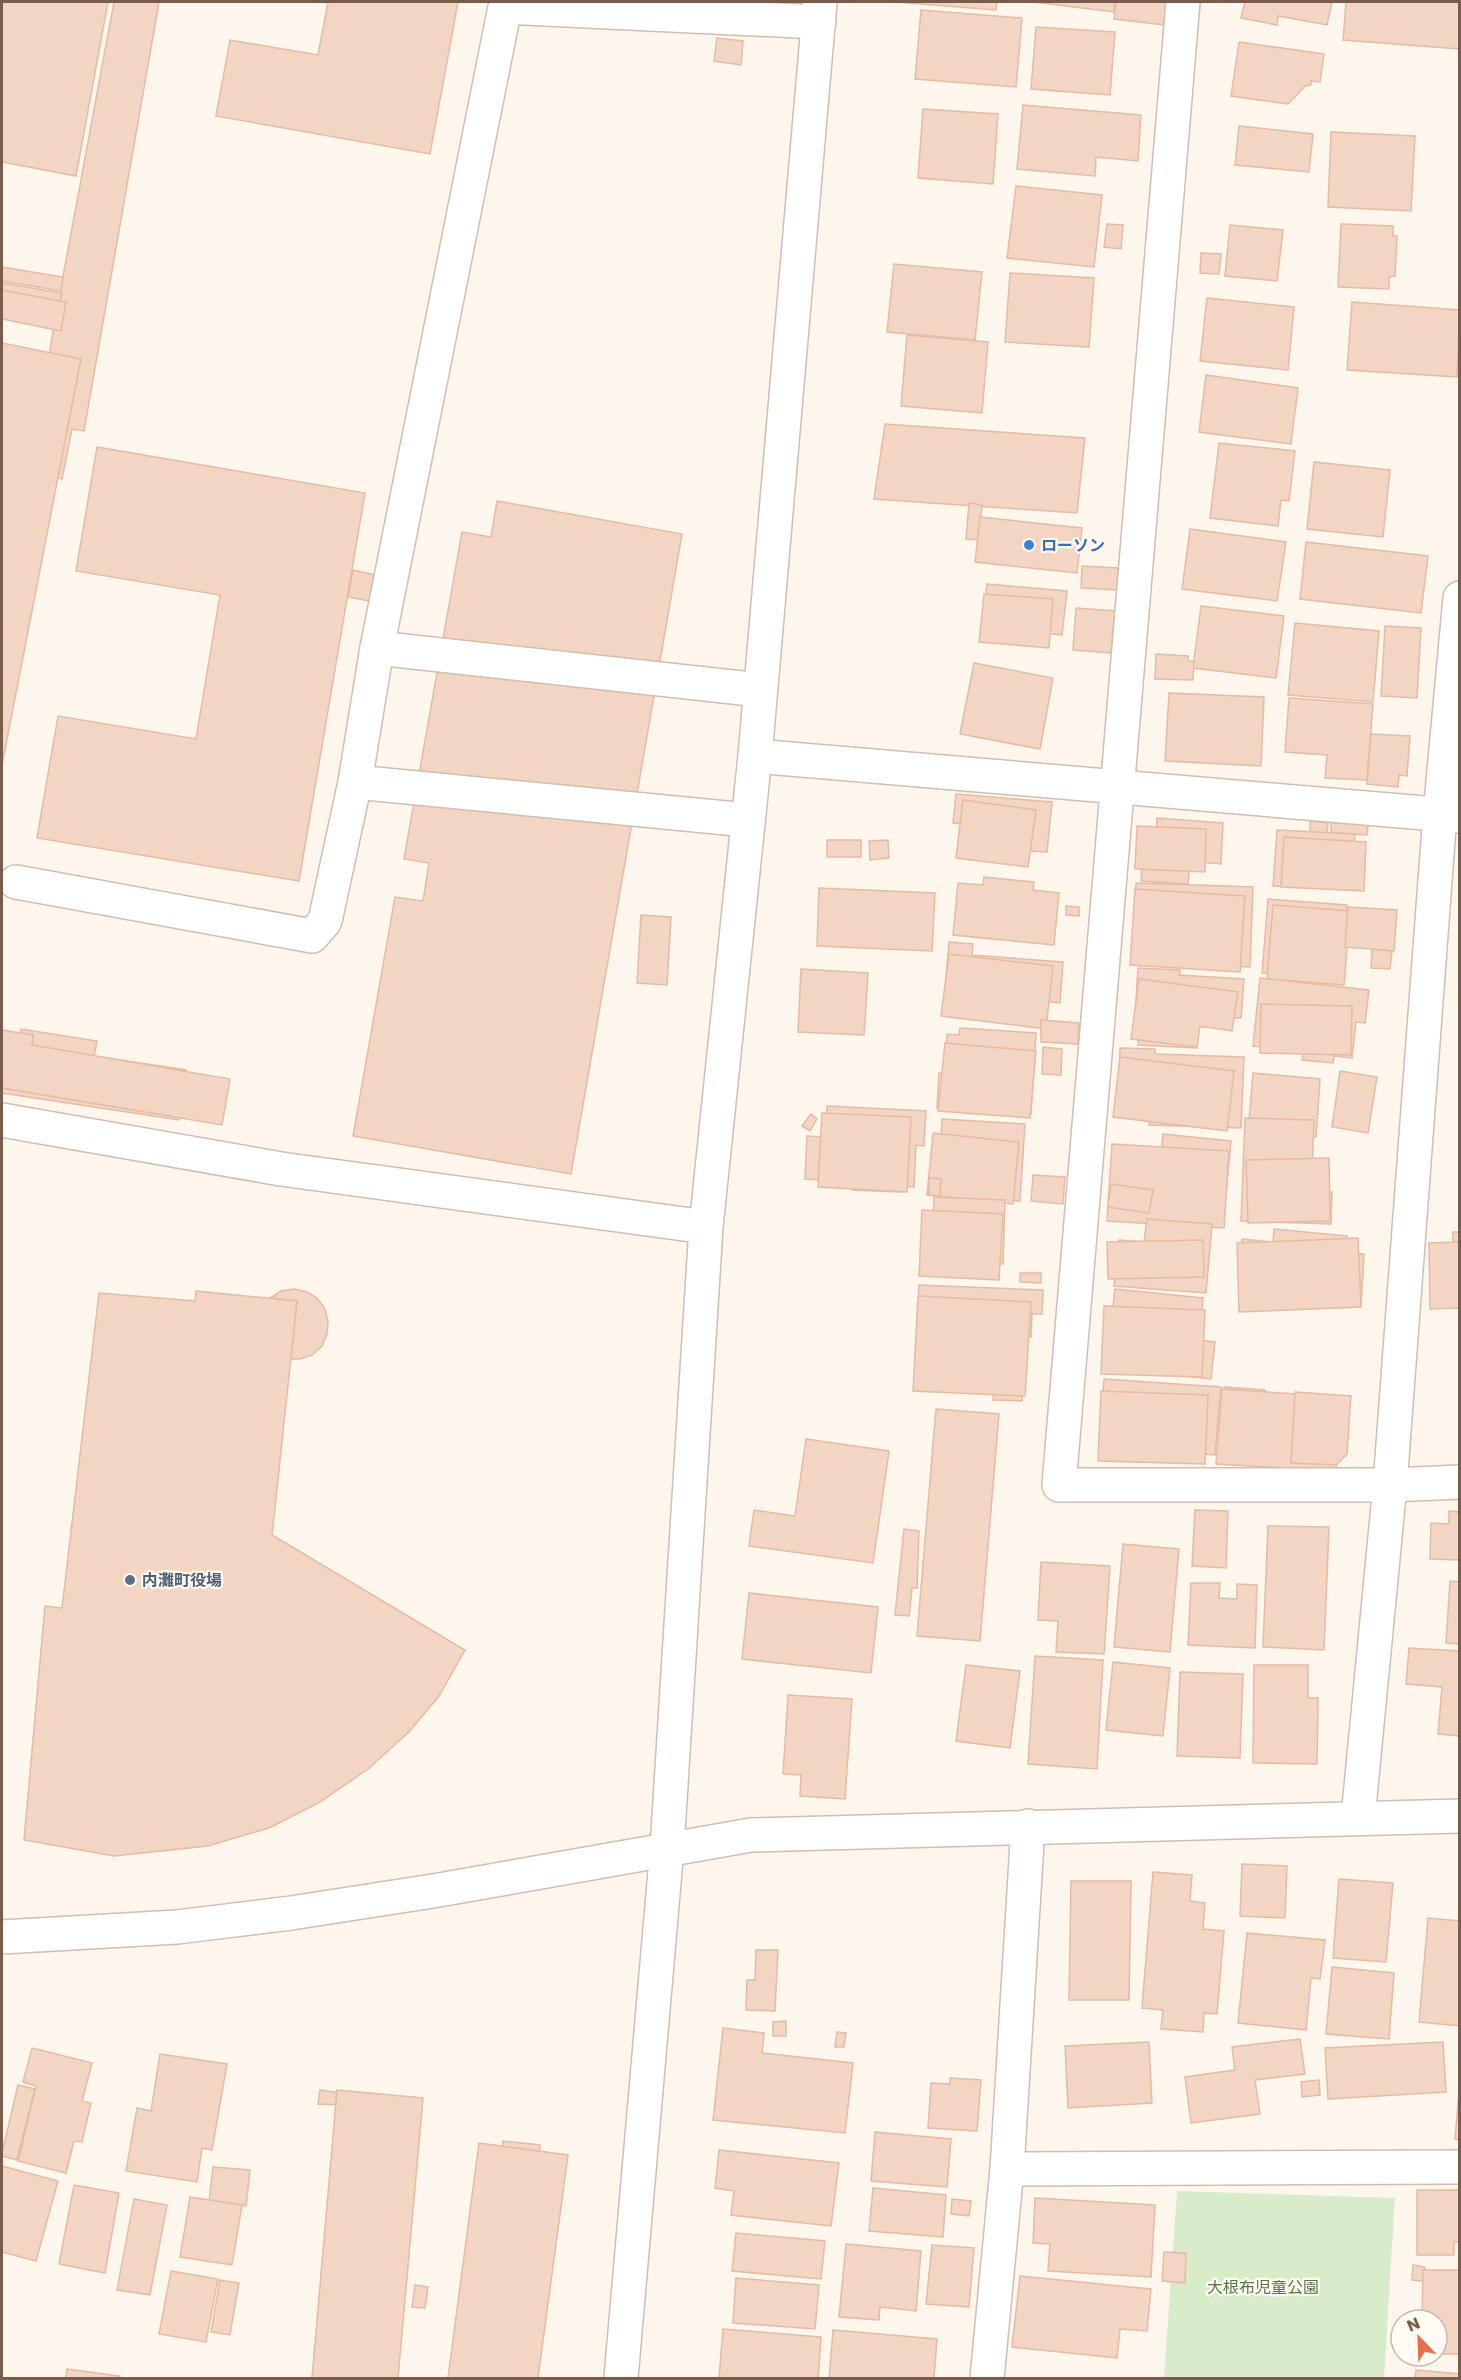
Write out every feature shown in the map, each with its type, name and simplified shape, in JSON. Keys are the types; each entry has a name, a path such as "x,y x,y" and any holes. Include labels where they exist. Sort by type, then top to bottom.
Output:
{"street":[{"path":"1183,2 1059,1485 1390,1485 1460,1482"},
{"path":"16,882 312,936 325,921 355,782 377,648 505,7 819,12 755,756 706,1227 666,1848 621,2379"},
{"path":"1358,1818 1450,815 1460,598"},
{"path":"377,648 760,690"},
{"path":"755,756 1450,815"},
{"path":"355,782 747,820"},
{"path":"2,1120 281,1169 706,1227"},
{"path":"2,1936 177,1927 291,1913 433,1891 666,1848 751,1835 1460,1816"},
{"path":"987,2379 1007,2169 1028,1826"},
{"path":"1007,2169 1460,2167"}],"green space":[{"name":"大根布児童公園","path":"1177,2191 1395,2198 1384,2378 1164,2378"}],"building":[{"path":"2,2 108,2 76,176 2,162"},
{"path":"114,2 159,2 84,431 72,429 62,479 31,470 54,325"},
{"path":"328,2 458,2 430,154 216,116 230,40 318,55"},
{"path":"895,2 997,2 996,10"},
{"path":"1033,2 1115,2 1114,12"},
{"path":"1116,2 1167,2 1164,25 1114,19"},
{"path":"1245,2 1332,2 1327,25 1278,16 1277,25 1241,18"},
{"path":"1346,2 1460,2 1459,49 1343,40"},
{"path":"921,10 1022,18 1016,87 915,79"},
{"path":"1036,27 1115,32 1110,95 1031,89"},
{"path":"717,38 743,41 741,65 714,61"},
{"path":"1239,42 1324,54 1320,82 1311,81 1311,85 1305,86 1288,104 1231,96"},
{"path":"1023,105 1141,115 1138,161 1096,157 1095,176 1017,169"},
{"path":"923,109 998,114 993,184 918,178"},
{"path":"1239,126 1313,134 1309,172 1235,165"},
{"path":"1331,132 1415,136 1411,211 1328,207"},
{"path":"1016,186 1102,195 1094,267 1007,258"},
{"path":"1107,224 1123,225 1121,249 1104,247"},
{"path":"1341,224 1393,226 1393,236 1397,236 1395,276 1389,277 1389,289 1338,287"},
{"path":"1230,225 1283,230 1277,281 1225,276"},
{"path":"1201,253 1221,254 1219,274 1200,273"},
{"path":"894,264 982,272 975,340 887,332"},
{"path":"2,267 63,277 61,291 2,281"},
{"path":"1010,273 1094,278 1089,347 1005,342"},
{"path":"2,283 62,293 54,324 10,316 10,310 2,309"},
{"path":"2,290 66,302 61,331 2,319"},
{"path":"1207,298 1294,307 1288,370 1200,361"},
{"path":"1352,302 1460,310 1457,377 1347,370"},
{"path":"907,335 988,342 982,413 901,406"},
{"path":"2,343 81,359 2,765"},
{"path":"1206,375 1298,388 1291,444 1199,432"},
{"path":"885,424 1085,438 1077,513 874,499"},
{"path":"1219,443 1295,451 1289,501 1281,500 1278,526 1210,518"},
{"path":"97,447 365,493 299,881 37,838 58,716 196,739 220,595 76,571"},
{"path":"1314,462 1390,470 1383,537 1307,529"},
{"path":"497,501 682,534 571,1174 353,1136 395,897 423,901 429,863 404,859 462,532 491,537"},
{"path":"969,503 982,505 979,540 966,539"},
{"name":"ローソン","path":"980,517 1082,528 1077,573 975,562"},
{"path":"1190,529 1286,542 1277,601 1182,589"},
{"path":"1306,542 1428,556 1421,613 1300,599"},
{"path":"1082,566 1118,568 1117,590 1081,588"},
{"path":"353,570 390,578 385,604 348,597"},
{"path":"987,584 1067,591 1062,635 982,627"},
{"path":"984,594 1053,599 1049,648 979,642"},
{"path":"1201,606 1284,616 1276,678 1193,668"},
{"path":"1076,608 1115,611 1111,653 1073,650"},
{"path":"1295,623 1379,631 1373,702 1288,695"},
{"path":"1385,626 1421,628 1417,698 1381,696"},
{"path":"1156,654 1188,656 1188,661 1194,661 1193,680 1155,679"},
{"path":"974,663 1053,678 1040,749 960,734"},
{"path":"1169,693 1264,697 1261,766 1165,761"},
{"path":"1289,698 1373,704 1367,780 1325,778 1327,755 1285,752"},
{"path":"1371,734 1410,736 1407,776 1399,775 1398,787 1367,784"},
{"path":"956,794 1052,802 1047,852 1028,851 1028,856 963,851 965,824 953,823"},
{"path":"963,800 1036,810 1028,867 956,858"},
{"path":"1157,818 1223,823 1221,864 1190,861 1188,884 1141,881 1143,854 1154,855"},
{"path":"1310,821 1328,823 1327,834 1310,832"},
{"path":"1331,822 1368,825 1367,835 1331,833"},
{"path":"1137,826 1206,829 1205,872 1135,869"},
{"path":"1277,830 1355,834 1351,890 1273,886"},
{"path":"1284,837 1366,842 1364,891 1281,887"},
{"path":"827,840 861,840 861,857 827,857"},
{"path":"888,840 889,858 870,860 869,841"},
{"path":"984,877 1034,882 1033,890 1059,893 1054,945 953,935 958,883 983,885"},
{"path":"1136,883 1253,887 1250,967 1149,963 1151,924 1134,923"},
{"path":"819,888 935,893 932,951 817,946"},
{"path":"1135,889 1245,896 1240,972 1130,965"},
{"path":"1268,899 1347,905 1342,979 1262,973"},
{"path":"1273,905 1350,911 1344,985 1267,979"},
{"path":"1066,906 1079,907 1079,916 1066,915"},
{"path":"1348,907 1397,910 1394,951 1345,947"},
{"path":"641,915 671,917 667,985 637,983"},
{"path":"949,942 973,944 972,955 1063,962 1060,1003 1033,1000 1031,1018 943,1011"},
{"path":"1372,949 1392,951 1390,969 1371,968"},
{"path":"949,954 1053,966 1046,1029 941,1016"},
{"path":"1138,968 1180,970 1179,975 1244,979 1241,1018 1213,1017 1213,1027 1198,1027 1197,1048 1138,1045 1139,1032 1134,1032"},
{"path":"801,969 868,973 864,1035 798,1032"},
{"path":"1260,978 1369,990 1365,1023 1356,1022 1352,1058 1334,1056 1333,1063 1302,1060 1304,1052 1253,1046"},
{"path":"1139,979 1238,992 1232,1031 1200,1026 1197,1047 1131,1039"},
{"path":"1261,1004 1352,1006 1351,1055 1260,1053"},
{"path":"1041,1020 1079,1023 1078,1044 1041,1042"},
{"path":"960,1028 1036,1033 1031,1114 937,1108 939,1073 945,1073 947,1034 959,1035"},
{"path":"21,1029 97,1041 94,1056 186,1070 179,1120 2,1093 2,1040 19,1043"},
{"path":"2,1030 33,1035 32,1045 230,1079 222,1125 2,1088"},
{"path":"945,1043 1036,1051 1030,1118 938,1111"},
{"path":"1043,1047 1062,1049 1061,1075 1042,1074"},
{"path":"1120,1048 1155,1049 1155,1054 1244,1057 1241,1128 1149,1125 1150,1079 1119,1078"},
{"path":"1120,1057 1234,1071 1227,1131 1113,1117"},
{"path":"1340,1071 1377,1077 1368,1133 1332,1127"},
{"path":"1253,1073 1320,1079 1316,1137 1248,1132"},
{"path":"827,1106 926,1111 924,1146 916,1145 914,1187 902,1186 901,1192 852,1190 853,1182 805,1179 807,1136 826,1137"},
{"path":"822,1113 911,1117 907,1192 818,1187"},
{"path":"811,1114 817,1119 810,1131 802,1126"},
{"path":"1245,1118 1314,1120 1312,1171 1328,1171 1327,1193 1332,1192 1331,1224 1241,1221"},
{"path":"942,1119 1025,1124 1020,1201 949,1197 950,1173 939,1173"},
{"path":"933,1133 1019,1142 1013,1204 927,1195"},
{"path":"1163,1134 1231,1141 1224,1215 1156,1208"},
{"path":"1112,1144 1229,1151 1224,1228 1107,1221"},
{"path":"1329,1158 1330,1221 1248,1223 1246,1160"},
{"path":"1033,1175 1065,1177 1063,1204 1031,1201"},
{"path":"929,1178 941,1179 940,1196 929,1195"},
{"path":"1111,1184 1153,1190 1149,1213 1108,1207"},
{"path":"934,1197 1005,1200 1003,1264 993,1263 981,1276 971,1267 953,1266 954,1262 924,1260 926,1220 933,1220"},
{"path":"922,1210 1003,1214 999,1280 919,1276"},
{"path":"1147,1219 1212,1224 1206,1293 1114,1286 1119,1240 1144,1242"},
{"path":"1274,1229 1347,1236 1347,1253 1364,1254 1361,1306 1315,1304 1316,1284 1294,1283 1293,1302 1239,1298 1242,1239 1273,1242"},
{"path":"1453,1232 1460,1232 1460,1294 1451,1294"},
{"path":"1358,1238 1361,1307 1239,1312 1237,1243"},
{"path":"1203,1240 1204,1277 1108,1279 1107,1242"},
{"path":"1460,1242 1460,1308 1430,1309 1429,1243"},
{"path":"1020,1273 1041,1273 1041,1283 1020,1282"},
{"path":"919,1285 1043,1290 1042,1314 1032,1314 1031,1337 1024,1336 1022,1401 993,1400 994,1383 976,1383 976,1368 927,1367 928,1324 917,1324"},
{"path":"294,1289 307,1292 317,1298 325,1309 328,1321 327,1334 322,1346 312,1355 300,1359 290,1359 297,1301 270,1298 281,1291"},
{"path":"1115,1289 1203,1298 1199,1340 1215,1342 1211,1379 1138,1371 1140,1359 1102,1355 1104,1330 1110,1330"},
{"name":"内灘町役場","path":"196,1291 297,1301 272,1535 465,1650 439,1696 409,1732 368,1769 320,1802 269,1828 208,1846 114,1856 24,1840 45,1606 62,1608 99,1293 195,1301"},
{"path":"918,1296 1031,1302 1025,1396 913,1391"},
{"path":"1104,1306 1205,1310 1202,1377 1101,1374"},
{"path":"1104,1379 1221,1387 1215,1455 1155,1450 1154,1461 1118,1458 1119,1447 1108,1447 1109,1422 1101,1422"},
{"path":"1224,1387 1265,1390 1265,1399 1287,1400 1283,1461 1244,1458 1243,1465 1226,1464 1228,1435 1221,1435"},
{"path":"1222,1389 1341,1397 1336,1471 1216,1464"},
{"path":"1101,1391 1208,1395 1205,1464 1098,1461"},
{"path":"1295,1392 1351,1396 1347,1454 1336,1465 1291,1463"},
{"path":"936,1409 999,1414 980,1641 917,1636"},
{"path":"806,1439 889,1451 873,1563 749,1546 754,1510 795,1516"},
{"path":"1195,1510 1228,1511 1226,1568 1192,1566"},
{"path":"1449,1511 1460,1512 1460,1560 1430,1559 1431,1523 1449,1524"},
{"path":"1268,1526 1329,1527 1324,1650 1263,1647"},
{"path":"904,1529 919,1531 917,1588 912,1588 909,1616 895,1615"},
{"path":"1123,1544 1179,1549 1170,1652 1114,1647"},
{"path":"1041,1562 1110,1566 1104,1654 1056,1652 1058,1621 1038,1620"},
{"path":"1450,1581 1460,1582 1460,1644 1446,1643"},
{"path":"1191,1583 1220,1583 1219,1598 1237,1599 1237,1584 1257,1585 1255,1648 1188,1645"},
{"path":"749,1593 878,1607 871,1673 742,1659"},
{"path":"1409,1648 1460,1651 1460,1736 1438,1734 1442,1687 1406,1684"},
{"path":"1035,1656 1103,1660 1097,1769 1028,1764"},
{"path":"1113,1662 1170,1668 1163,1736 1106,1730"},
{"path":"966,1665 1020,1671 1010,1748 956,1741"},
{"path":"1254,1665 1308,1665 1308,1698 1318,1698 1317,1764 1253,1763"},
{"path":"1180,1672 1243,1674 1240,1758 1177,1756"},
{"path":"788,1695 852,1699 845,1799 800,1796 801,1775 783,1774"},
{"path":"1242,1864 1287,1866 1285,1918 1240,1916"},
{"path":"1153,1872 1192,1875 1190,1901 1205,1903 1203,1929 1224,1931 1217,2014 1204,2013 1203,2032 1161,2029 1163,2010 1142,2008"},
{"path":"1339,1879 1393,1883 1386,1962 1333,1958"},
{"path":"1071,1881 1131,1881 1129,2000 1069,2000"},
{"path":"1428,1918 1460,1921 1460,2026 1419,2022"},
{"path":"1247,1933 1325,1940 1320,1979 1311,1978 1306,2030 1238,2023"},
{"path":"756,1950 778,1950 775,2011 746,2010 747,1980 755,1980"},
{"path":"1332,1967 1394,1973 1389,2039 1326,2034"},
{"path":"786,2021 786,2036 773,2036 773,2022"},
{"path":"723,2028 764,2033 762,2053 853,2063 845,2133 713,2120"},
{"path":"837,2032 846,2033 844,2047 835,2047"},
{"path":"1300,2039 1305,2074 1255,2080 1260,2114 1191,2123 1185,2077 1235,2070 1232,2047"},
{"path":"1149,2042 1152,2103 1068,2108 1065,2046"},
{"path":"1443,2042 1446,2092 1328,2099 1325,2048"},
{"path":"32,2048 92,2063 82,2101 91,2103 82,2142 74,2141 66,2173 18,2161 36,2086 23,2082"},
{"path":"160,2054 227,2064 212,2150 202,2148 197,2182 126,2171 137,2108 151,2111"},
{"path":"950,2078 981,2080 977,2131 928,2128 931,2083 950,2084"},
{"path":"1319,2080 1320,2095 1302,2097 1301,2082"},
{"path":"1460,2080 1460,2140 1455,2139"},
{"path":"18,2085 35,2089 17,2160 2,2156 2,2153"},
{"path":"320,2090 341,2093 340,2105 318,2104"},
{"path":"337,2090 423,2098 398,2378 312,2378"},
{"path":"875,2132 951,2139 947,2187 871,2181"},
{"path":"503,2141 540,2145 538,2162 501,2159"},
{"path":"479,2143 568,2155 538,2378 448,2378"},
{"path":"719,2150 839,2163 831,2226 731,2215 734,2191 715,2188"},
{"path":"2,2166 58,2181 36,2261 2,2252"},
{"path":"213,2167 250,2170 246,2206 209,2202"},
{"path":"74,2185 119,2193 105,2273 59,2264"},
{"path":"873,2188 946,2195 943,2237 869,2231"},
{"path":"1417,2190 1460,2190 1460,2242 1454,2242 1454,2255 1417,2255"},
{"path":"190,2197 242,2205 232,2265 180,2257"},
{"path":"1035,2198 1155,2205 1151,2277 1048,2271 1050,2244 1033,2243"},
{"path":"134,2199 167,2205 150,2295 117,2290"},
{"path":"952,2199 971,2201 969,2216 951,2214"},
{"path":"736,2233 825,2241 821,2279 732,2271"},
{"path":"846,2244 921,2251 916,2311 880,2307 879,2320 839,2317"},
{"path":"932,2245 974,2248 969,2307 926,2304"},
{"path":"1164,2252 1186,2253 1185,2283 1162,2281"},
{"path":"1413,2265 1425,2267 1423,2281 1412,2280"},
{"path":"1423,2270 1460,2270 1460,2354 1449,2354 1449,2308 1422,2308"},
{"path":"171,2271 218,2279 206,2342 159,2334"},
{"path":"1020,2276 1151,2289 1147,2331 1120,2329 1117,2358 1012,2347"},
{"path":"736,2278 819,2285 815,2329 733,2323"},
{"path":"220,2280 239,2283 230,2335 211,2332"},
{"path":"415,2285 428,2287 425,2308 412,2307"},
{"path":"723,2329 821,2337 818,2378 719,2378"},
{"path":"833,2330 937,2339 934,2378 829,2378"},
{"path":"67,2369 120,2376 119,2378 66,2378"},
{"path":"1416,2370 1460,2374 1460,2378 1415,2378"}],"place":[{"name":"ローソン","path":"1029,545"},
{"name":"内灘町役場","path":"130,1580"}]}
